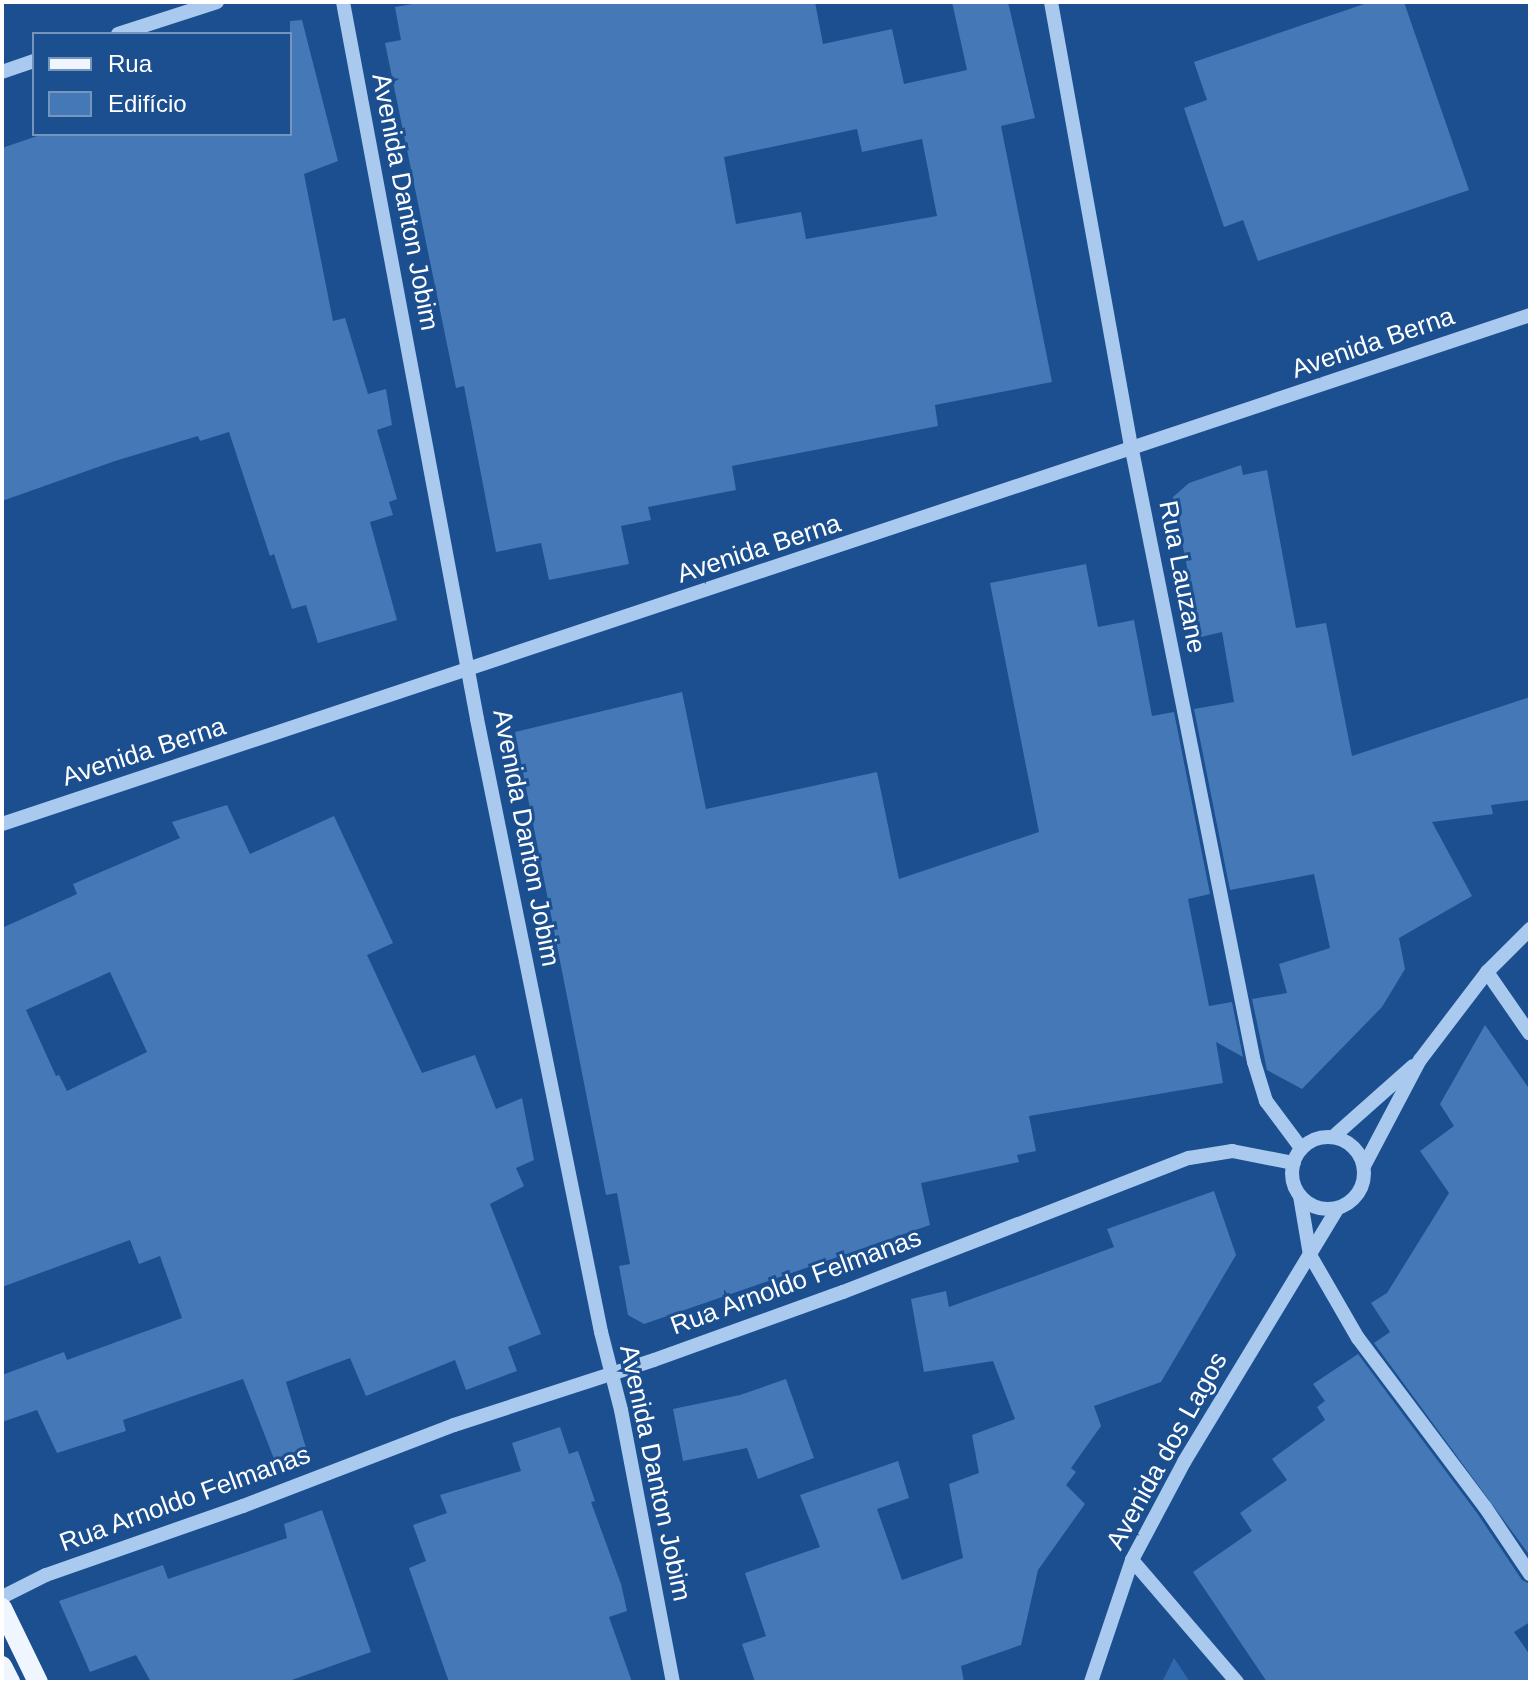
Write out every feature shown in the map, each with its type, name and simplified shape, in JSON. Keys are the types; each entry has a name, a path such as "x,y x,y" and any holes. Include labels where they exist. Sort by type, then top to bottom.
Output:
{"main road":[{"path":"2,1608 38,1682"},
{"path":"2,1666 10,1682"}],"street":[{"path":"124,32 217,2"},
{"name":"Avenida Danton Jobim","path":"343,2 468,671 673,1682"},
{"name":"Rua Lauzane","path":"1051,2 1132,450 1254,1062 1266,1101 1301,1148"},
{"path":"2,72 32,62"},
{"name":"Avenida Berna","path":"2,824 1530,315"},
{"path":"1300,1196 1317,1208 1338,1208 1354,1199 1363,1184 1364,1166 1420,1060 1487,972 1530,929"},
{"path":"1487,972 1530,1034"},
{"path":"1333,1137 1420,1060"},
{"path":"1364,1166 1353,1146 1333,1137 1312,1140 1301,1148 1291,1176 1300,1196 1310,1255 1358,1338 1485,1507 1530,1574"},
{"name":"Rua Arnoldo Felmanas","path":"2,1597 46,1575 243,1506 454,1425 611,1374 843,1292 1189,1158 1232,1151 1294,1163"},
{"name":"Avenida dos Lagos","path":"1091,1682 1132,1560 1184,1462 1338,1208"},
{"path":"1132,1560 1237,1682"}],"shaded area":[{"path":"1174,1658 1190,1682 1162,1682"}],"building":[{"path":"423,2 815,2 823,44 892,29 904,84 967,70 952,2 1008,2 1035,118 1001,126 1052,382 935,405 938,426 732,466 736,490 648,507 651,520 621,526 629,564 549,580 541,543 496,552 464,386 456,388 385,43 401,40 395,7","holes":["857,129 862,152 922,139 937,216 806,239 801,212 736,224 724,157"]},
{"path":"1370,2 1404,2 1469,190 1258,261 1243,220 1224,227 1184,108 1207,100 1194,62"},
{"path":"302,20 338,161 304,174 333,321 345,318 368,394 386,389 392,425 377,430 397,499 389,502 393,515 370,522 397,620 318,643 306,605 292,609 274,554 270,556 229,432 200,441 198,436 115,461 2,501 2,148 37,136 292,136 290,21"},
{"path":"1241,465 1243,475 1267,470 1296,628 1326,623 1352,756 1530,697 1530,800 1491,805 1493,814 1432,822 1472,896 1399,938 1405,969 1382,1007 1302,1089 1267,1070 1252,999 1287,993 1279,964 1330,948 1314,874 1230,890 1194,709 1234,702 1222,632 1201,637 1173,497 1189,483"},
{"path":"1086,564 1098,627 1134,620 1152,716 1174,712 1210,894 1188,899 1209,1006 1232,1002 1243,1057 1216,1042 1223,1083 1029,1116 1036,1151 1017,1155 1019,1162 921,1183 930,1225 644,1324 628,1315 619,1266 630,1264 617,1193 606,1195 515,732 682,692 706,809 877,772 899,879 1039,832 990,583"},
{"path":"227,805 250,854 334,816 393,943 367,955 422,1073 475,1055 496,1109 522,1098 534,1160 516,1168 524,1186 490,1204 541,1334 508,1347 517,1371 466,1390 455,1360 366,1396 350,1358 286,1382 306,1448 274,1459 243,1379 123,1420 126,1431 57,1453 37,1410 2,1422 2,1375 64,1352 67,1360 182,1318 160,1256 139,1264 130,1240 2,1287 2,928 77,894 73,884 180,838 172,822","holes":["110,972 147,1052 67,1091 59,1075 56,1076 26,1010"]},
{"path":"1485,1025 1530,1090 1530,1556 1374,1343 1390,1332 1371,1303 1387,1293 1449,1193 1420,1151 1454,1126 1440,1104"},
{"path":"1214,1191 1236,1255 1161,1382 1094,1406 1101,1426 1071,1468 1076,1472 1066,1485 1085,1504 1038,1570 1021,1645 961,1666 964,1682 755,1682 742,1644 766,1636 745,1573 820,1547 800,1495 898,1461 909,1498 877,1509 902,1580 963,1558 949,1484 979,1473 972,1435 1015,1419 993,1361 924,1372 911,1299 946,1291 949,1307 1114,1247 1107,1229"},
{"path":"1358,1354 1477,1513 1522,1580 1530,1584 1530,1622 1514,1632 1530,1655 1530,1682 1267,1682 1193,1572 1252,1531 1240,1513 1287,1480 1272,1459 1325,1420 1317,1407 1325,1401 1313,1384"},
{"path":"786,1379 814,1458 758,1479 747,1448 683,1461 673,1409 740,1395"},
{"path":"560,1427 569,1454 578,1451 595,1501 591,1502 621,1584 627,1611 609,1617 632,1682 449,1682 409,1568 426,1561 413,1525 447,1513 440,1495 521,1471 512,1443"},
{"path":"322,1510 371,1652 286,1682 151,1682 136,1655 90,1672 59,1601 163,1565 168,1579 287,1538 284,1524"}]}
